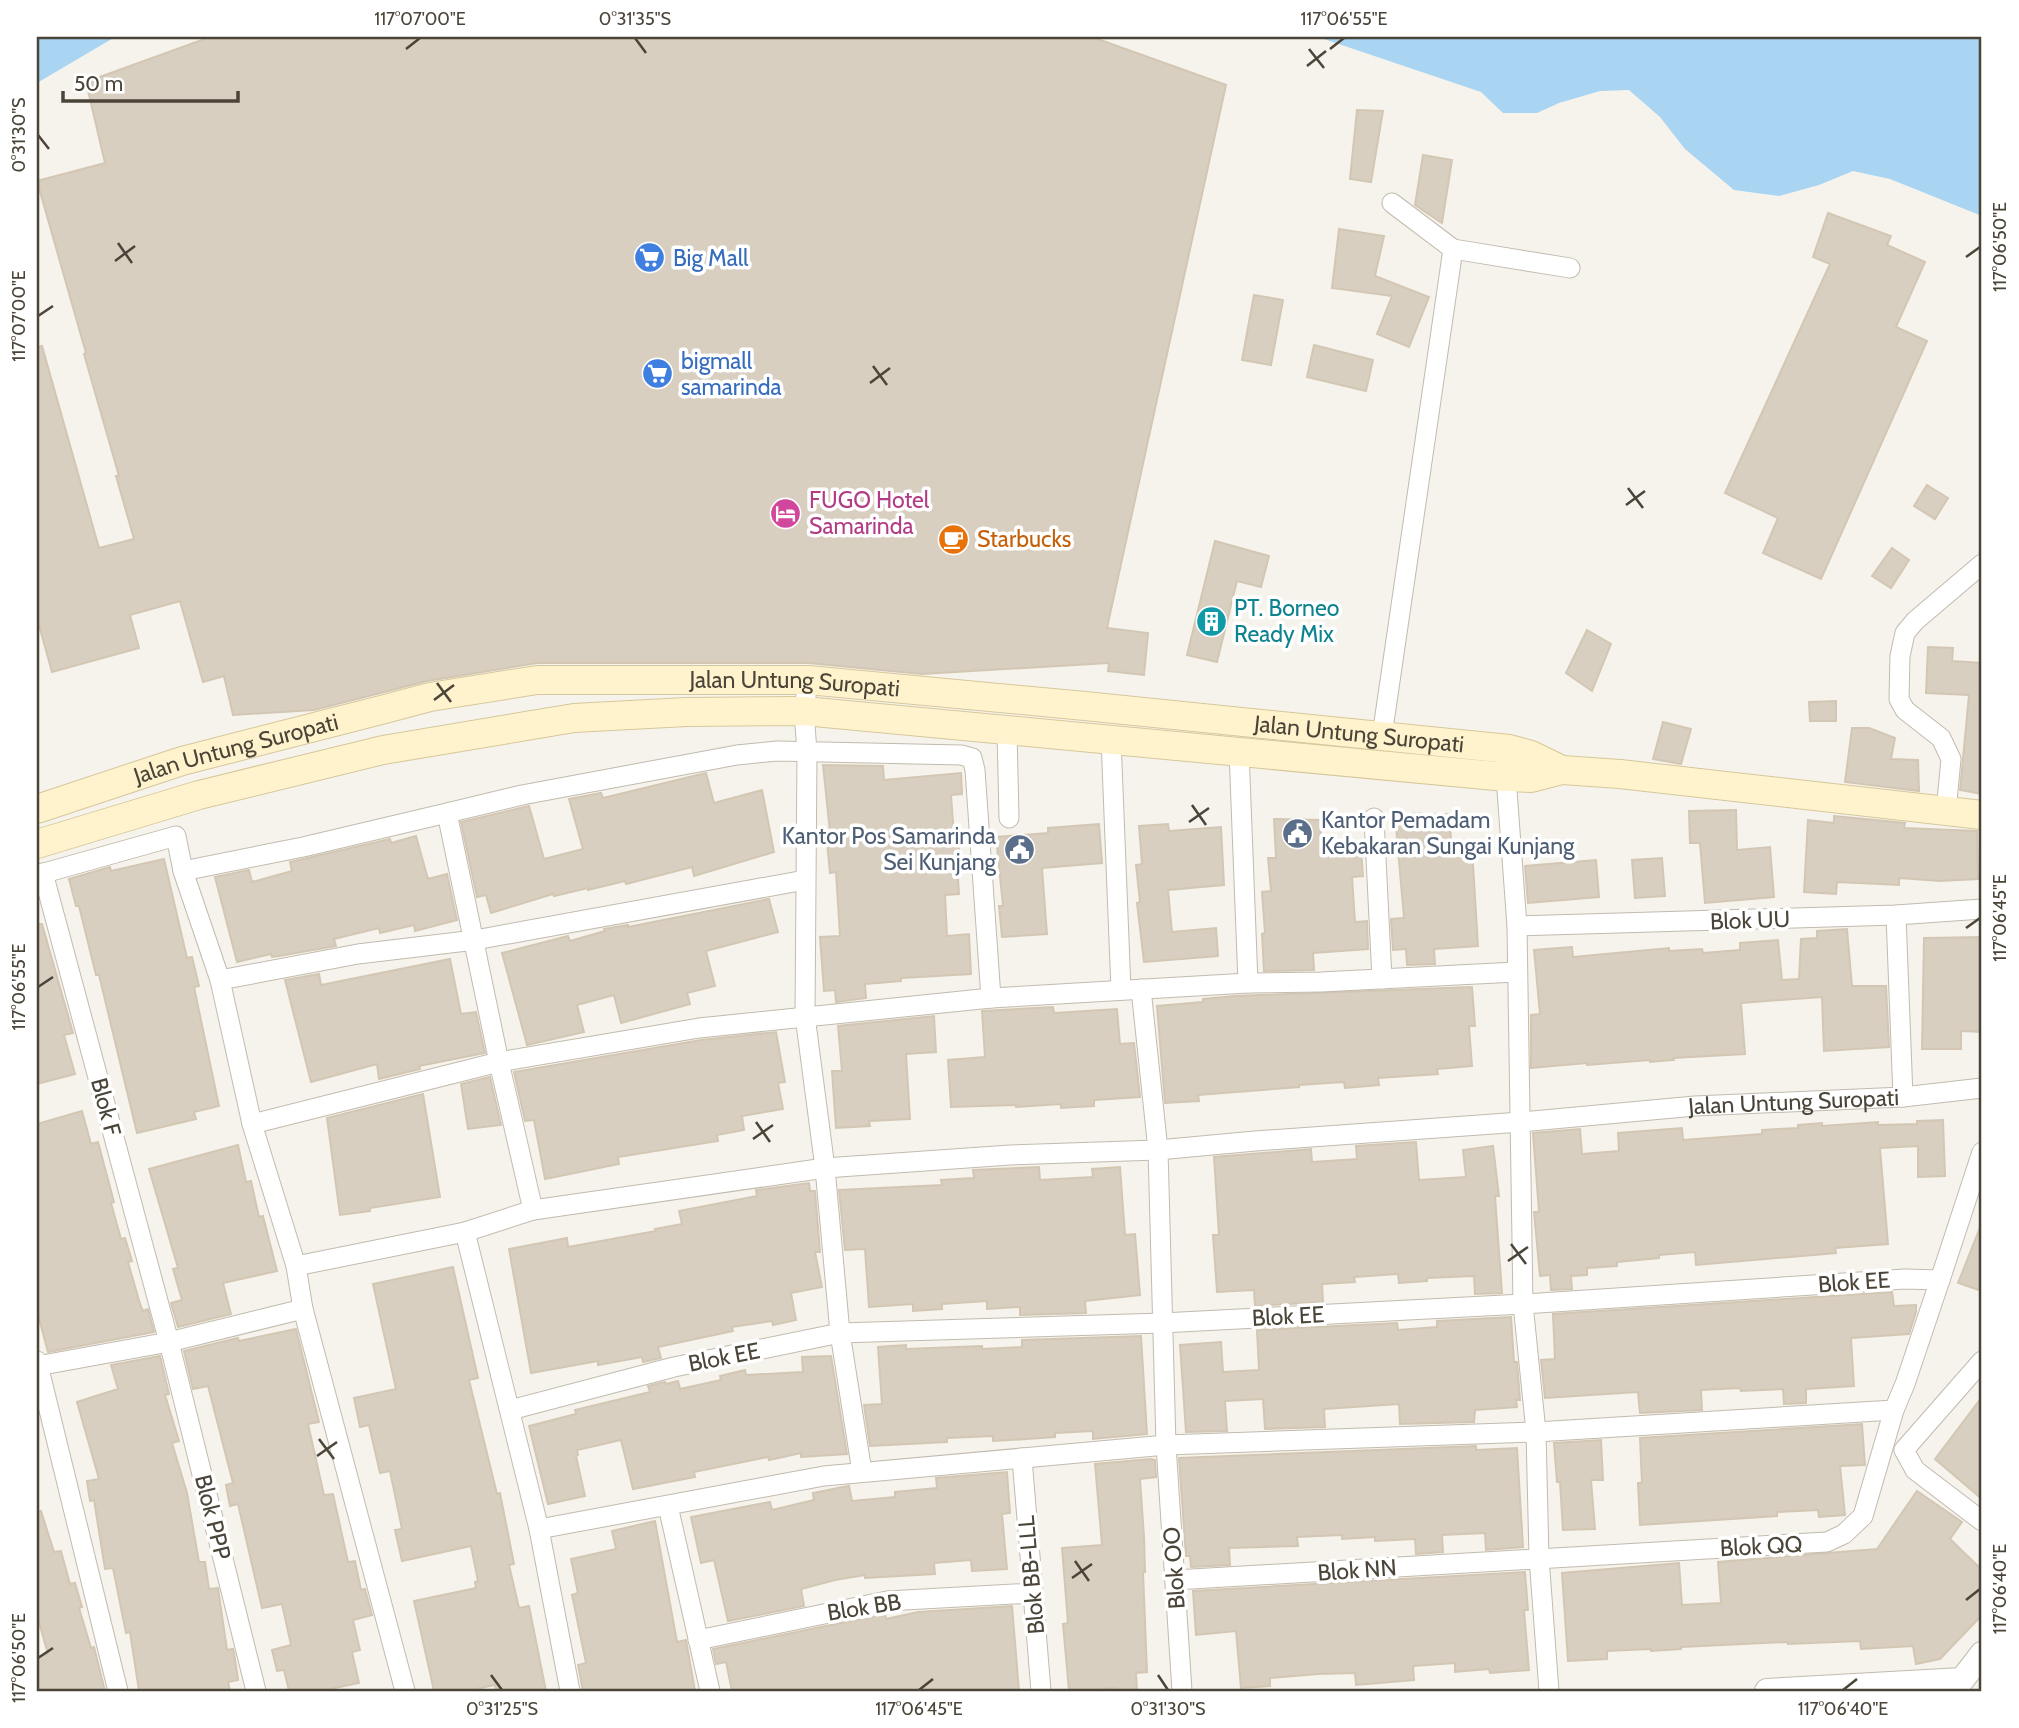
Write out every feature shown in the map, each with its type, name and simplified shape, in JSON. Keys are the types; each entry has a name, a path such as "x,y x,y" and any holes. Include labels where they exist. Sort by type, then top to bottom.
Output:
{"main road":[{"name":"Jalan Untung Suropati","path":"37,809 182,761 430,697 537,680 808,680 1382,736 1507,763 1531,778 1562,770 1620,774 1982,815"},
{"name":"Jalan Untung Suropati","path":"37,844 167,803 383,750 574,718 686,712 804,711 1239,751 1507,763"}],"street":[{"path":"1392,204 1453,249 1570,268"},
{"path":"1382,736 1453,249"},
{"path":"1946,811 1951,759 1941,738 1911,716 1899,699 1900,656 1905,633 1982,564"},
{"path":"808,680 804,711 807,752 805,1016 825,1168 840,1334 862,1472"},
{"path":"1007,731 1009,818"},
{"path":"1111,739 1121,990"},
{"path":"183,871 303,847 522,795 737,755 777,751 961,755 972,758 975,770 990,998"},
{"path":"1239,751 1248,983"},
{"path":"1507,763 1517,926 1523,1304 1536,1432 1539,1558 1549,1691"},
{"path":"167,803 183,871 220,980 252,1124 296,1266 303,1309 404,1691"},
{"path":"447,813 533,1210"},
{"path":"1374,818 1382,979"},
{"path":"40,874 176,835"},
{"name":"Blok F","path":"40,874 169,1342"},
{"path":"220,980 358,954 475,940 805,880"},
{"name":"Blok UU","path":"1517,926 1896,915 1982,909"},
{"path":"1896,915 1903,1097"},
{"path":"252,1124 499,1062 699,1028 990,998 1248,983 1516,972"},
{"name":"Blok OO","path":"1141,989 1158,1150 1166,1445 1182,1691"},
{"name":"Jalan Untung Suropati","path":"296,1266 465,1232 533,1210 825,1168 1010,1155 1158,1150 1695,1106 1903,1097 1982,1087"},
{"path":"1940,1280 1982,1152"},
{"path":"465,1232 539,1529 570,1691"},
{"name":"Blok EE","path":"510,1410 674,1367 840,1334 1162,1323 1523,1304 1905,1279 1940,1280"},
{"name":"Blok QQ","path":"1539,1558 1827,1542 1844,1534 1863,1516 1894,1410 1940,1280"},
{"path":"117,1691 37,1365 169,1342 303,1309"},
{"name":"Blok PPP","path":"169,1342 256,1691"},
{"path":"1904,1450 1982,1361"},
{"path":"539,1529 824,1476 1166,1445 1536,1432 1894,1410 1899,1439 1915,1470 1982,1521"},
{"name":"Blok BB-LLL","path":"1022,1458 1041,1691"},
{"path":"668,1506 710,1691"},
{"name":"Blok NN","path":"1175,1580 1539,1558"},
{"name":"Blok BB","path":"698,1640 887,1601 1033,1593"},
{"path":"1767,1691 1961,1686 1982,1654"}],"water":[{"path":"37,37 115,37 37,83"},
{"path":"1318,37 1982,37 1982,216 1890,179 1853,171 1819,185 1779,196 1734,190 1685,149 1660,117 1629,90 1600,91 1559,103 1537,113 1503,113 1481,92"}],"building":[{"name":"Big Mall","path":"210,37 1092,37 1226,85 1107,628 1148,633 1144,675 1108,671 1109,663 922,674 808,663 537,663 427,681 314,710 233,715 224,676 203,682 180,601 130,615 139,648 52,672 37,618 37,347 42,346 99,548 134,539 84,354 86,353 37,181 105,163 86,82"},
{"path":"1357,110 1383,111 1371,182 1350,179"},
{"path":"1423,155 1452,160 1442,223 1415,205"},
{"path":"1828,213 1891,236 1887,245 1925,262 1896,327 1927,341 1821,579 1763,553 1778,518 1725,493 1830,264 1813,257"},
{"path":"1339,229 1384,236 1375,276 1429,297 1409,347 1377,334 1392,296 1332,288"},
{"path":"1254,295 1283,300 1271,365 1242,360"},
{"path":"1314,345 1373,360 1366,391 1307,377"},
{"path":"1927,485 1948,498 1935,519 1914,506"},
{"name":"PT. Borneo Ready Mix","path":"1215,541 1269,556 1261,587 1237,581 1217,662 1187,655"},
{"path":"1892,548 1909,560 1891,588 1872,576"},
{"path":"1587,630 1611,644 1592,691 1566,673"},
{"path":"1928,647 1953,648 1952,661 1982,663 1982,794 1960,790 1969,695 1926,693"},
{"path":"1836,701 1836,721 1810,721 1809,702"},
{"path":"1663,722 1691,729 1681,764 1653,759"},
{"path":"1852,728 1869,728 1895,738 1891,759 1918,760 1919,791 1845,782"},
{"path":"823,765 883,766 884,780 961,773 962,794 951,795 954,836 958,836 959,894 945,895 947,936 969,934 971,974 901,978 901,981 865,984 866,998 836,1002 835,990 824,991 820,937 840,936 836,872 830,873 827,842 831,842"},
{"path":"706,773 714,803 762,790 774,852 694,876 692,867 626,884 625,881 588,890 554,896 553,894 491,913 486,895 477,897 461,822 529,806 544,859 583,849 569,799 601,793 603,798"},
{"path":"1736,810 1737,850 1770,847 1774,897 1705,903 1700,843 1690,843 1689,811"},
{"path":"1449,814 1452,850 1472,849 1478,946 1434,949 1435,964 1407,965 1406,949 1393,950 1391,919 1404,918 1395,815"},
{"path":"1834,816 1905,823 1904,828 1977,831 1978,879 1940,881 1899,878 1899,885 1837,882 1836,894 1804,892 1808,820 1834,823"},
{"path":"1274,819 1321,820 1320,854 1361,851 1363,876 1352,877 1355,922 1367,921 1368,949 1313,953 1314,970 1264,971 1262,892 1271,891 1268,858 1276,858"},
{"path":"1099,824 1102,863 1042,868 1047,934 1002,937 999,906 1003,906 996,837 1048,833 1048,828"},
{"path":"1168,824 1169,831 1221,827 1224,885 1168,890 1172,932 1216,928 1218,956 1144,962 1137,903 1140,902 1136,865 1142,864 1139,826"},
{"path":"416,836 428,879 447,874 457,920 415,931 414,925 380,933 379,928 334,939 336,946 272,957 271,954 237,962 215,877 249,870 252,882 292,871 290,862 390,839 391,843"},
{"path":"1662,858 1665,896 1635,898 1632,860"},
{"path":"164,859 187,958 192,957 199,986 194,987 219,1106 194,1112 196,1119 137,1133 99,975 96,975 79,906 76,906 69,879 110,867 111,871"},
{"path":"1596,860 1599,897 1528,903 1525,866"},
{"path":"769,899 778,932 706,951 715,986 687,993 690,1004 621,1023 614,995 577,1005 584,1032 527,1045 502,953 568,936 570,941 605,931 604,929 628,927"},
{"path":"37,924 42,924 73,1033 64,1035 75,1074 37,1084"},
{"path":"1847,929 1852,986 1886,986 1889,1047 1824,1051 1822,997 1741,1003 1745,1054 1531,1068 1531,1015 1540,1014 1534,950 1572,947 1573,957 1669,948 1669,951 1702,949 1703,953 1740,950 1740,943 1778,940 1782,980 1799,979 1801,939 1817,938 1817,931"},
{"path":"1982,937 1982,1032 1961,1031 1961,1049 1922,1049 1924,938"},
{"path":"450,959 461,1014 476,1012 485,1053 419,1066 420,1069 379,1079 377,1064 311,1082 285,980 319,974 321,985"},
{"path":"1472,987 1475,1026 1469,1026 1472,1066 1437,1069 1438,1074 1378,1078 1379,1085 1345,1088 1344,1082 1299,1085 1198,1095 1199,1101 1165,1103 1157,1006 1235,996"},
{"path":"1053,1007 1054,1013 1117,1009 1120,1044 1134,1043 1140,1097 1094,1100 1094,1106 1061,1108 1061,1104 951,1107 948,1060 985,1057 982,1011"},
{"path":"934,1016 936,1052 906,1054 910,1119 869,1121 870,1126 836,1128 832,1071 842,1071 838,1026"},
{"path":"776,1032 785,1082 778,1083 783,1109 742,1116 744,1130 717,1135 718,1141 618,1157 619,1164 545,1179 534,1120 525,1121 514,1072 701,1040"},
{"path":"490,1077 501,1125 468,1129 461,1084"},
{"path":"423,1094 440,1197 340,1215 327,1118"},
{"path":"82,1111 91,1144 98,1142 121,1239 125,1238 132,1261 128,1262 140,1304 143,1311 148,1309 154,1332 48,1352 37,1311 37,1124"},
{"path":"1943,1120 1945,1176 1918,1177 1918,1146 1880,1148 1888,1244 1835,1248 1836,1253 1696,1265 1695,1252 1659,1255 1659,1258 1617,1262 1617,1266 1587,1268 1587,1275 1571,1276 1572,1289 1551,1290 1550,1275 1540,1276 1534,1212 1539,1212 1533,1133 1580,1129 1582,1154 1619,1151 1618,1133 1682,1128 1683,1140 1762,1134 1762,1130 1798,1128 1798,1125 1822,1123 1822,1126 1878,1122 1878,1125"},
{"path":"1416,1142 1419,1180 1466,1177 1463,1150 1493,1146 1499,1196 1495,1196 1502,1293 1475,1294 1474,1276 1427,1278 1427,1281 1399,1283 1398,1274 1354,1277 1355,1282 1322,1284 1323,1302 1255,1306 1254,1290 1217,1292 1213,1235 1219,1235 1214,1157 1311,1149 1312,1162 1357,1159 1356,1146"},
{"path":"238,1145 246,1182 251,1181 259,1217 263,1216 277,1271 223,1283 231,1314 178,1327 171,1303 182,1300 173,1269 178,1268 149,1169"},
{"path":"1039,1167 1040,1180 1093,1177 1092,1169 1120,1167 1125,1235 1135,1234 1140,1295 1085,1301 1086,1313 1020,1315 1020,1307 987,1309 987,1301 942,1304 942,1309 913,1311 913,1304 869,1307 865,1249 845,1250 839,1190 942,1185 941,1180 974,1178 973,1170"},
{"path":"809,1183 810,1191 815,1191 820,1252 815,1252 822,1287 791,1293 796,1320 773,1325 772,1321 732,1327 733,1331 658,1347 661,1358 643,1362 642,1357 598,1365 598,1361 531,1373 509,1249 567,1238 568,1247 656,1231 655,1229 682,1224 679,1211 757,1196 756,1190"},
{"path":"1982,1225 1982,1291 1958,1283"},
{"path":"453,1267 478,1378 469,1380 497,1494 500,1493 514,1564 509,1565 519,1608 529,1606 546,1691 496,1691 495,1685 466,1691 434,1691 414,1601 476,1588 475,1582 478,1581 471,1546 402,1561 395,1530 402,1529 390,1471 380,1473 369,1425 360,1427 354,1398 396,1389 373,1284"},
{"path":"1892,1292 1894,1306 1916,1305 1909,1334 1851,1338 1854,1386 1806,1389 1806,1403 1784,1404 1783,1389 1741,1391 1740,1388 1701,1390 1702,1410 1640,1413 1638,1392 1545,1398 1541,1360 1555,1359 1553,1314"},
{"path":"1511,1317 1520,1400 1516,1400 1517,1407 1475,1410 1474,1422 1400,1424 1399,1404 1324,1409 1325,1427 1265,1429 1263,1399 1225,1401 1227,1431 1186,1432 1180,1345 1221,1342 1223,1372 1259,1370 1257,1330 1397,1323 1398,1330 1437,1327 1437,1321"},
{"path":"296,1329 319,1422 308,1424 324,1495 333,1494 348,1562 355,1561 361,1590 365,1589 372,1615 353,1620 360,1650 352,1652 359,1683 320,1691 289,1691 284,1670 277,1671 272,1650 291,1645 282,1604 262,1608 238,1504 230,1506 226,1485 233,1483 208,1386 193,1389 184,1351 238,1338 239,1341"},
{"path":"1141,1336 1147,1434 1093,1439 1093,1431 1055,1433 1055,1437 1027,1439 993,1441 993,1436 947,1438 947,1442 870,1446 864,1405 882,1404 878,1347 906,1345 906,1349 982,1346 982,1349 1022,1347 1022,1340"},
{"path":"160,1356 169,1394 165,1395 179,1441 172,1443 187,1493 199,1562 205,1562 209,1589 218,1588 227,1650 233,1649 234,1653 238,1680 228,1682 230,1691 139,1691 130,1632 126,1633 113,1568 105,1569 94,1500 90,1501 87,1481 99,1479 77,1402 118,1389 111,1365"},
{"path":"831,1356 847,1454 801,1457 801,1453 769,1460 768,1457 694,1472 695,1477 633,1489 621,1440 577,1450 585,1496 548,1504 529,1426 576,1414 575,1410 650,1392 648,1386 665,1382 678,1381 680,1389 721,1380 720,1376 745,1370 746,1375 803,1372 802,1357"},
{"path":"1982,1397 1982,1499 1935,1459"},
{"path":"1862,1424 1865,1465 1840,1466 1845,1515 1819,1517 1818,1510 1777,1512 1777,1516 1640,1525 1640,1438"},
{"path":"1601,1440 1603,1480 1591,1480 1595,1529 1563,1530 1554,1443"},
{"path":"1476,1446 1476,1450 1517,1448 1523,1547 1486,1550 1485,1533 1442,1535 1443,1552 1416,1554 1415,1539 1375,1541 1375,1537 1342,1539 1342,1535 1297,1537 1298,1546 1229,1548 1230,1565 1191,1567 1190,1556 1186,1556 1179,1458"},
{"path":"1155,1460 1156,1477 1140,1479 1147,1672 1136,1673 1137,1691 1117,1691 1116,1688 1069,1691 1063,1624 1068,1623 1062,1548 1102,1545 1095,1464"},
{"path":"1007,1472 1010,1513 1002,1514 1007,1569 972,1571 971,1560 934,1563 935,1574 865,1578 865,1575 835,1580 801,1589 804,1606 728,1621 714,1560 701,1563 691,1517 770,1502 772,1510 814,1500 813,1493 849,1486 852,1501 895,1497 895,1492 937,1488 936,1478"},
{"path":"1917,1491 1962,1522 1950,1539 1982,1570 1982,1615 1940,1659 1916,1664 1913,1646 1861,1649 1860,1641 1607,1651 1607,1659 1568,1661 1562,1573 1679,1563 1682,1605 1721,1603 1718,1562 1877,1549"},
{"path":"41,1511 54,1552 61,1551 70,1584 75,1583 82,1607 79,1608 91,1648 94,1647 105,1691 37,1691 37,1657 48,1654 37,1615 37,1512"},
{"path":"655,1521 677,1642 686,1640 695,1691 583,1691 578,1665 586,1663 572,1595 578,1593 571,1559 616,1549 612,1531"},
{"path":"1525,1572 1528,1610 1524,1610 1529,1670 1455,1672 1455,1663 1413,1666 1414,1680 1356,1685 1355,1673 1318,1674 1270,1678 1270,1686 1241,1688 1236,1631 1196,1635 1193,1591"},
{"path":"1012,1606 1019,1691 732,1691 726,1662 716,1664 713,1649 885,1614 886,1619 918,1612"}],"place":[{"name":"Big Mall","path":"650,258"},
{"name":"bigmall samarinda","path":"658,374"},
{"name":"FUGO Hotel Samarinda","path":"786,513"},
{"name":"Starbucks","path":"954,539"},
{"name":"PT. Borneo Ready Mix","path":"1211,621"},
{"name":"Kantor Pemadam Kebakaran Sungai Kunjang","path":"1298,833"},
{"name":"Kantor Pos Samarinda Sei Kunjang","path":"1019,849"}]}
